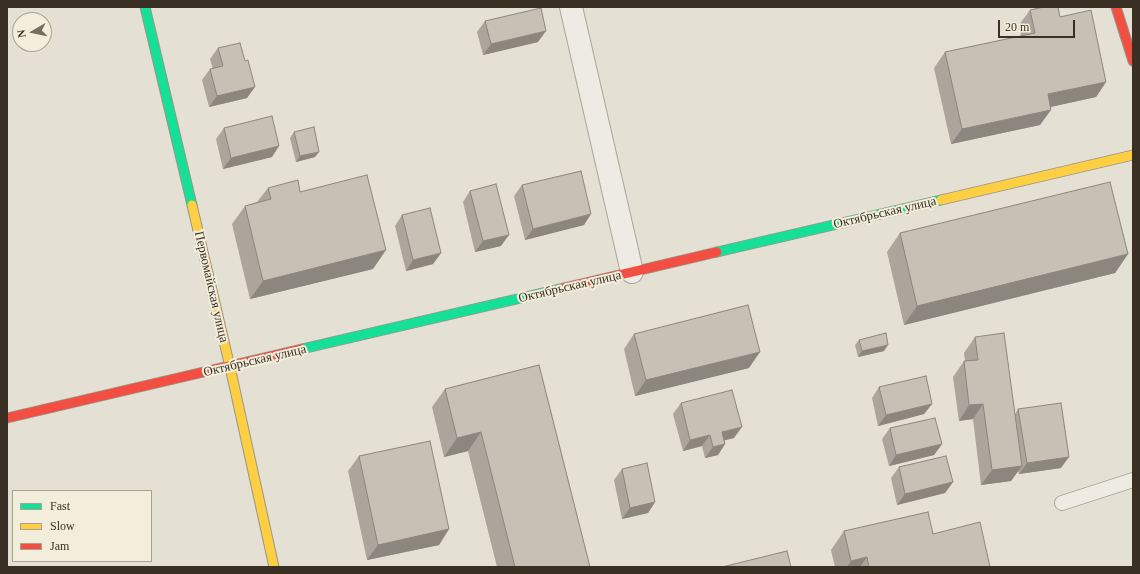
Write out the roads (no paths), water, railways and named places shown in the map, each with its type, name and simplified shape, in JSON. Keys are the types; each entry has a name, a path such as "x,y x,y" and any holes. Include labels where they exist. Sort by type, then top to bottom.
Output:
{"street":[{"name":"Первомайская улица","path":"145,7 230,366 274,567"},
{"path":"571,7 632,272"},
{"path":"1116,7 1133,61"},
{"name":"Октябрьская улица","path":"7,418 1133,155"}],"lane":[{"path":"1062,504 1133,480"}]}
